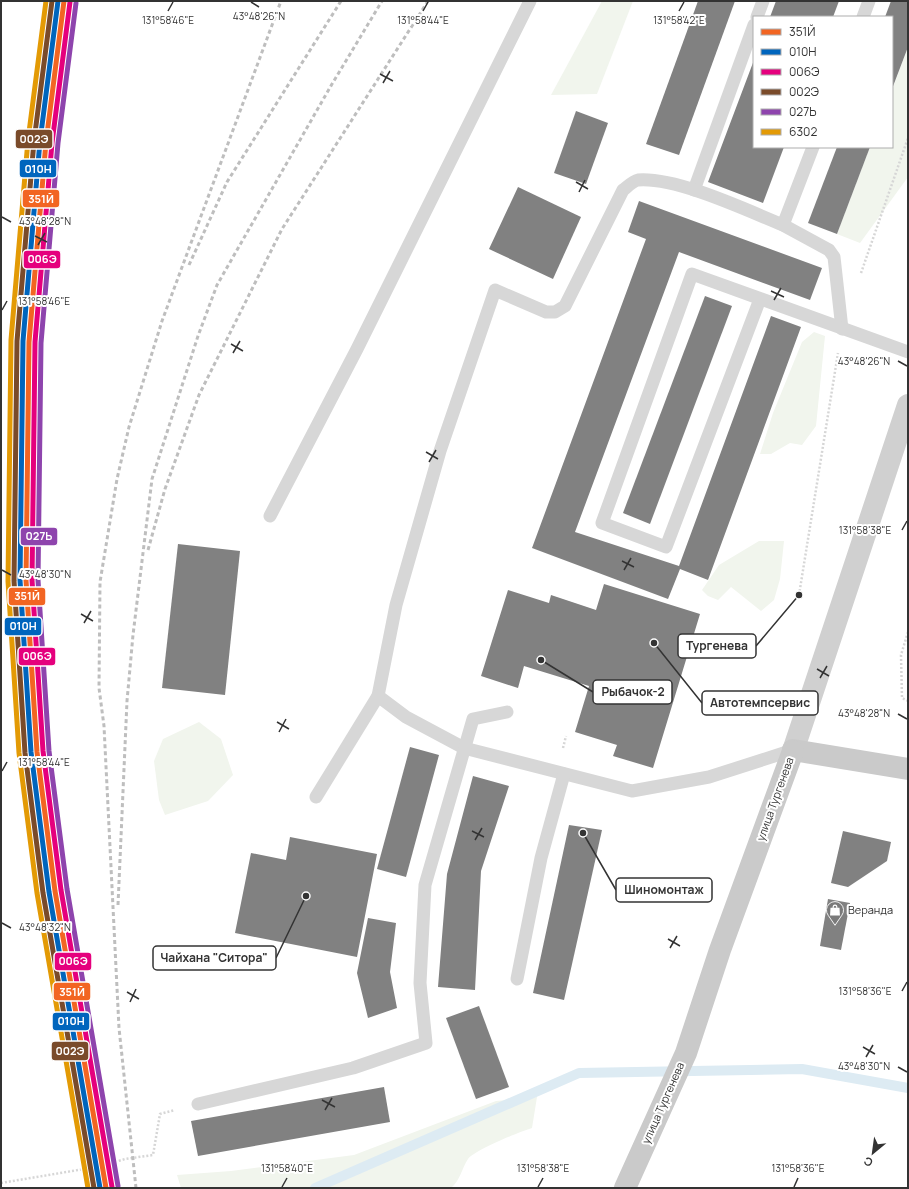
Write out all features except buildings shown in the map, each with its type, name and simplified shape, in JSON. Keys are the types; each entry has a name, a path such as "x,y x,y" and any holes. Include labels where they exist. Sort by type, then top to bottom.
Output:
{"main road":[{"name":"улица Тургенева","path":"626,1188 686,1053 720,950 793,751 908,404"},
{"path":"793,751 908,769"}],"lane":[{"path":"270,516 360,342 530,1"},
{"path":"757,16 763,1"},
{"path":"863,16 869,1"},
{"path":"694,190 753,28"},
{"path":"784,225 813,148"},
{"path":"316,797 378,696 396,605 440,451 495,290 546,312 555,312 565,306 623,190 637,180 668,183 694,190 784,225 829,250 834,257 842,329"},
{"path":"760,299 666,547 602,523 692,274 908,352"},
{"path":"378,696 406,717 464,748 632,791 709,777 793,751"},
{"path":"198,1104 353,1068 426,1043 420,983 425,885 473,719 507,712"},
{"path":"516,980 541,858 564,774"}],"path":[{"path":"860,278 908,138"},
{"path":"799,595 842,329"},
{"path":"908,632 901,655 902,698 908,701"},
{"path":"1,1183 102,1166 153,1155 160,1114 198,1104"}],"shaded area":[{"path":"602,1 633,1 597,94 551,95"},
{"path":"908,47 908,177 860,243 837,234 870,148 893,148 893,87"},
{"path":"814,332 825,336 816,426 802,445 790,443 771,454 760,454 773,413 802,342"},
{"path":"759,541 784,541 780,579 774,600 761,611 731,587 718,600 708,596 702,590 719,565"},
{"path":"199,722 221,739 233,775 208,801 165,815 159,800 154,761 163,739"},
{"path":"537,1097 532,1128 472,1155 468,1159 457,1182 451,1188 181,1188 177,1175 231,1171 354,1155 496,1101"}],"waterway":[{"path":"315,1188 579,1073 802,1069 908,1088"}],"railway":[{"path":"136,1188 119,1028 104,726 99,688 100,582 117,479 129,427 162,321 281,1"},
{"path":"189,265 227,182 341,1"},
{"path":"118,905 127,701 133,635 152,479 198,336 217,285 332,84 382,1"},
{"path":"148,550 165,489 199,395 282,229 428,1"}],"transit line":[{"name":"6302","path":"46,1 28,140 11,340 8,581 19,753 37,893 88,1188"},
{"name":"002Э","path":"52,1 34,141 17,341 14,581 25,753 43,893 94,1188"},
{"name":"010Н","path":"58,1 40,141 23,341 20,580 31,752 49,892 100,1188"},
{"name":"351Й","path":"64,1 46,142 29,342 26,580 37,752 55,891 106,1188"},
{"name":"006Э","path":"70,2 52,143 35,342 32,580 43,751 61,890 112,1187"},
{"name":"027Ь","path":"76,3 58,143 41,343 38,580 49,751 67,889 118,1186"}],"place":[{"name":"Тургенева","path":"799,595"},
{"name":"Автотемпсервис","path":"654,643"},
{"name":"Рыбачок-2","path":"541,660"},
{"name":"Шиномонтаж","path":"583,833"},
{"name":"Чайхана \"Ситора\"","path":"306,896"},
{"name":"Веранда","path":"835,925"}]}
